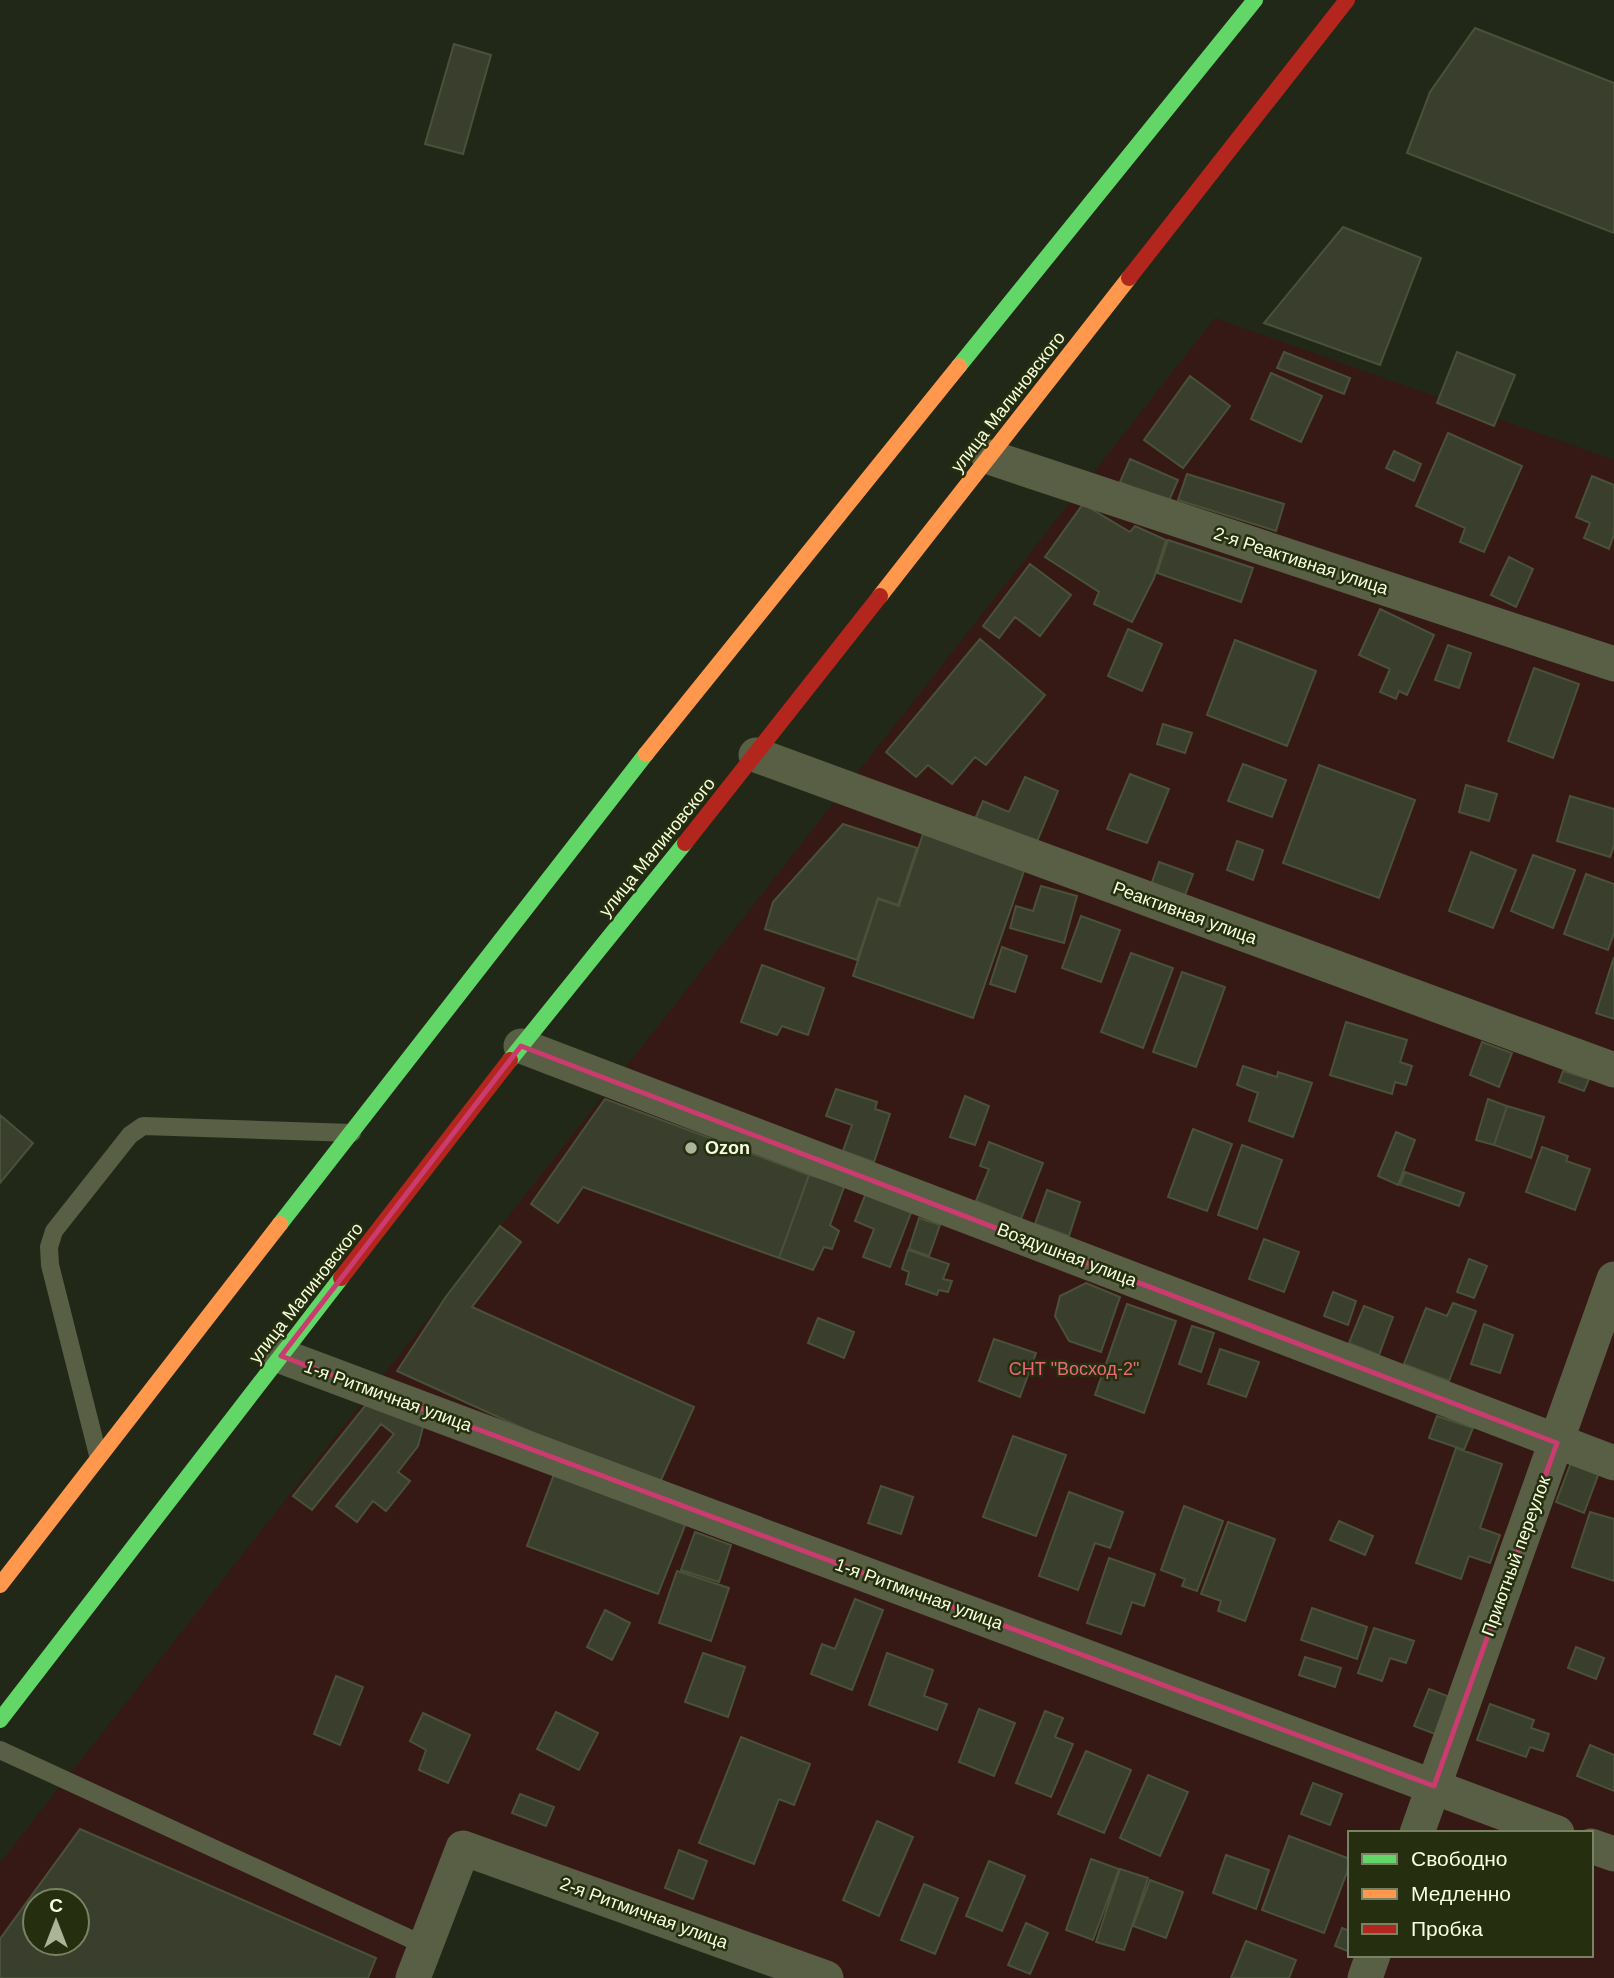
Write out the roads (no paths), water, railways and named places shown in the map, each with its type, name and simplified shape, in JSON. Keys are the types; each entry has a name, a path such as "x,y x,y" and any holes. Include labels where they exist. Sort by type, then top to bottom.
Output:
{"highway":[{"path":"0,1585 662,733 1255,0"},
{"name":"улица Малиновского","path":"0,1720 521,1045 756,755 1347,0"}],"street":[{"name":"2-я Реактивная улица","path":"989,457 1614,664"},
{"name":"Реактивная улица","path":"756,755 1614,1070"},
{"name":"Воздушная улица","path":"521,1045 1614,1464"},
{"name":"Приютный переулок","path":"1418,1831 1614,1279"},
{"name":"1-я Ритмичная улица","path":"281,1356 1552,1831"},
{"path":"1593,1847 1614,1854"},
{"name":"2-я Ритмичная улица","path":"426,1946 463,1848 826,1978"},
{"path":"413,1978 426,1946"},
{"path":"1365,1978 1372,1957"}],"lane":[{"path":"99,1457 50,1265 49,1247 54,1231 130,1135 143,1126 352,1133"},
{"path":"0,1750 426,1946"}],"place":[{"name":"Ozon","path":"691,1148"}],"park label":[{"name":"СНТ \"Восход-2\"","path":"1074,1369"}]}
